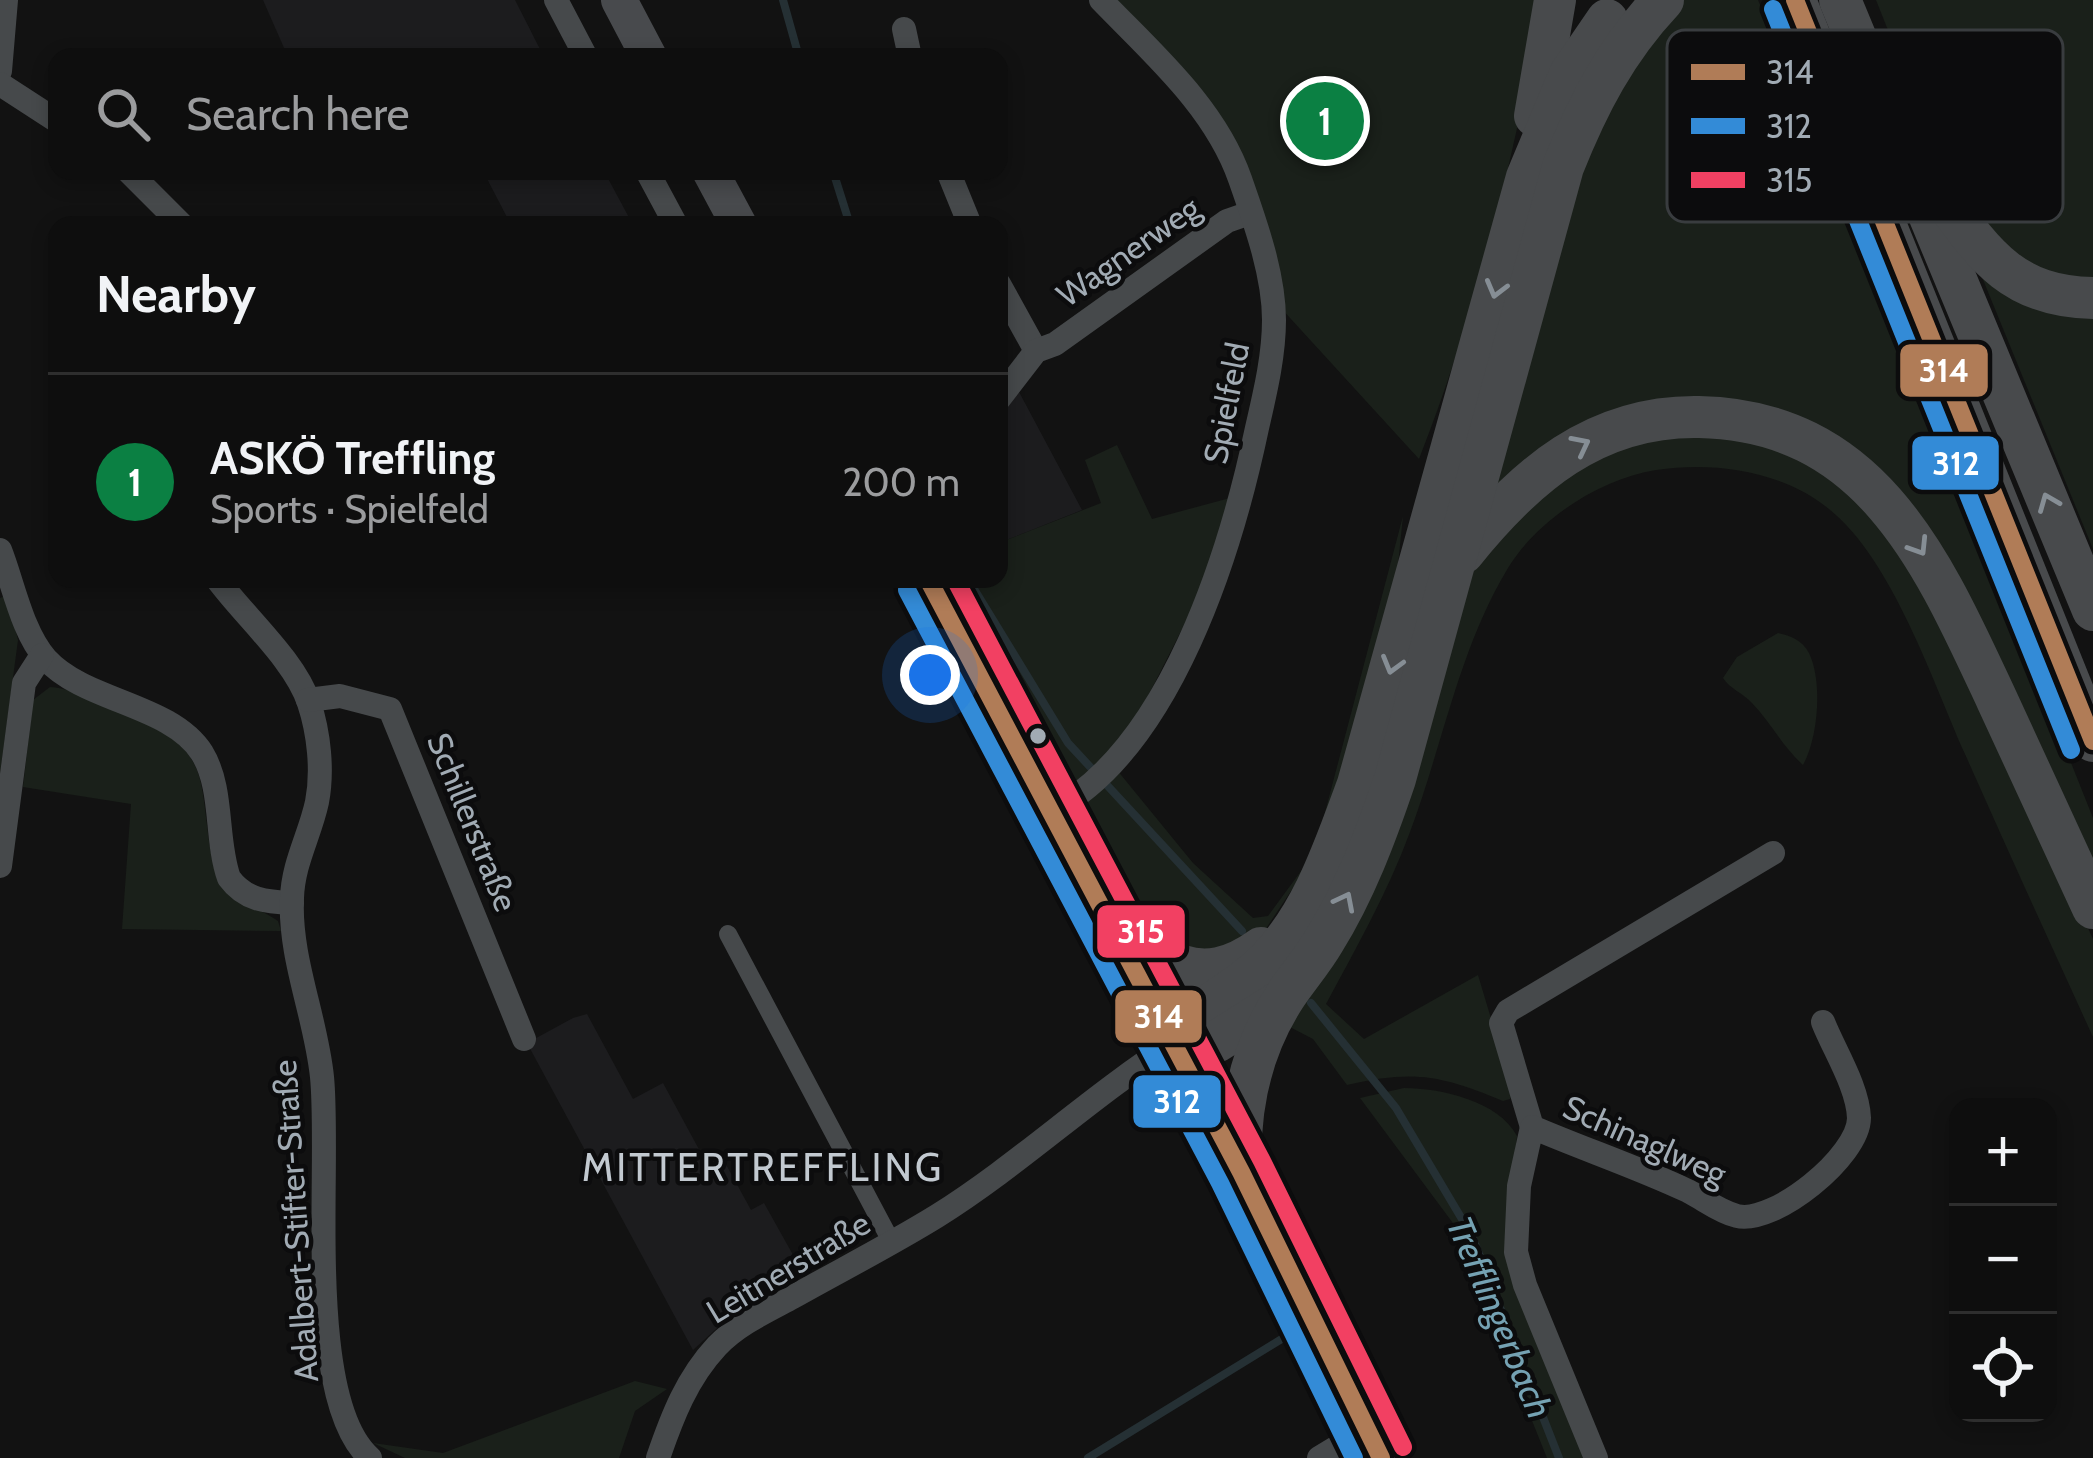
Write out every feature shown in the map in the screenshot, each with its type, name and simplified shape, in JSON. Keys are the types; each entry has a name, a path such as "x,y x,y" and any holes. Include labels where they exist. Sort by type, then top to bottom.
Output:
{"highway":[{"path":"1173,1044 1188,1019 1263,964 1284,942 1330,859 1358,784 1527,177 1555,0"},
{"path":"1527,177 1570,74 1623,0"},
{"path":"1241,1172 1240,1142 1251,1066 1283,1000 1324,941 1376,836 1563,167 1603,76 1663,0"},
{"path":"1812,4 1829,30"},
{"path":"1895,222 2093,741"},
{"path":"1933,222 2093,610"},
{"path":"1958,222 2000,268 2037,289 2063,297 2093,298"},
{"path":"1455,563 1535,474 1601,435 1640,422 1681,417 1760,425 1803,440 1848,466 1881,496 1944,585 2093,908"},
{"path":"1107,916 1154,955 1198,970 1233,965 1251,955 1302,911"},
{"path":"1173,1044 1216,1042 1283,1000"}],"main road":[{"path":"619,0 645,48"},
{"path":"715,180 734,216"},
{"path":"934,588 1068,801 1107,916 1241,1172 1374,1443"}],"street":[{"path":"0,71 6,0"},
{"path":"556,0 581,48"},
{"name":"Spielfeld","path":"1068,801 1141,730 1208,602 1248,470 1274,316 1250,213 1226,145 1201,109 1101,0"},
{"path":"904,29 908,48"},
{"path":"0,84 48,115"},
{"path":"137,180 173,216"},
{"path":"652,180 671,216"},
{"path":"952,180 966,216"},
{"name":"Wagnerweg","path":"1008,387 1036,351 1054,344 1227,221 1250,213"},
{"path":"1008,300 1036,351"},
{"path":"0,550 42,656 69,677 169,724 190,739 208,767 229,878 253,898 292,903"},
{"name":"Adalbert-Stifter-Straße","path":"225,588 308,700 320,760 317,800 294,868 293,931 322,1074 325,1291 334,1378 346,1419 370,1458"},
{"path":"0,866 24,683 42,656"},
{"name":"Schillerstraße","path":"308,700 340,696 390,709 524,1039"},
{"path":"1532,1127 1504,1040 1501,1023 1508,1011 1773,853"},
{"path":"728,934 892,1243"},
{"name":"Schinaglweg","path":"1596,1458 1516,1252 1519,1186 1532,1127 1718,1208 1741,1217 1759,1216 1779,1207 1834,1164 1859,1122 1856,1100 1822,1022"},
{"name":"Leitnerstraße","path":"658,1458 682,1396 699,1366 721,1342 745,1323 892,1243 980,1187 1115,1082 1173,1044"},
{"path":"1319,1458 1374,1443"}],"shaded area":[{"path":"263,0 515,0 539,48 284,48"},
{"path":"1115,0 1542,0 1492,232 1459,347 1419,459 1280,307 1258,200"},
{"path":"1677,0 1758,0 1771,30 1667,30 1667,222 1854,222 2093,818 2093,885 1868,469 1660,410 1472,529 1591,122"},
{"path":"1876,0 2093,0 2093,289 2043,281 1985,222 2063,222 2063,30 1888,30"},
{"path":"488,180 609,180 628,216 506,216"},
{"path":"1975,260 2093,307 2093,549"},
{"path":"1018,390 1082,510 1008,539 1008,402"},
{"path":"1742,433 1844,480 1940,607 2093,939 2093,1037 1909,623 1872,558 1829,509 1790,486 1724,468 1678,468 1635,475 1592,492 1536,533 1508,568 1464,664 1401,854 1326,1004 1364,1039 1478,975 1513,1092 1510,1099 1503,1101 1426,1078 1347,1085 1313,1039 1286,1025 1455,605 1494,529 1622,440"},
{"path":"1117,445 1152,519 1230,498 1207,580 1147,698 1126,736 1081,785 1065,768 1035,717 1012,694 954,588 1008,588 1008,539 1101,503 1085,460"},
{"path":"1403,516 1396,584 1350,745 1307,867 1265,930 1196,958 1122,904 1078,823 1085,801 1117,770 1193,863 1253,918 1268,916 1304,867 1323,820"},
{"path":"7,595 18,640 0,774 0,598"},
{"path":"1778,633 1796,639 1806,649 1816,679 1815,725 1803,765 1752,703 1723,678 1737,657"},
{"path":"50,687 80,694 155,728 188,754 201,784 218,879 236,897 278,921 281,931 122,929 131,804 23,787 33,700"},
{"path":"587,1014 633,1099 663,1083 708,1166 723,1159 751,1210 764,1203 802,1271 737,1310 693,1350 527,1043"},
{"path":"1404,1088 1451,1094 1483,1105 1517,1136 1508,1213 1588,1458 1547,1458 1494,1326 1467,1242 1360,1098"},
{"path":"635,1381 667,1389 635,1411 619,1458 405,1458 373,1443 443,1453"}],"waterway":[{"name":"Trefflingerbach","path":"783,0 796,48"},
{"name":"Trefflingerbach","path":"836,180 847,216"},
{"name":"Trefflingerbach","path":"973,588 1068,743 1242,931"},
{"name":"Trefflingerbach","path":"1311,1003 1396,1108 1472,1236 1559,1458"},
{"path":"1088,1458 1293,1332"}],"transit line":[{"name":"314","path":"1795,0 1807,30"},
{"name":"312","path":"1773,9 1781,30"},
{"name":"312","path":"1859,222 2071,750"},
{"name":"314","path":"1884,222 2093,741"},
{"name":"314","path":"933,588 1241,1172 1381,1458"},
{"name":"315","path":"960,588 1262,1161 1403,1447"},
{"name":"312","path":"907,590 1220,1183 1354,1458"}],"place":[{"name":"ASKÖ Treffling","path":"1325,121"}],"district":[{"name":"MITTERTREFFLING","path":"763,1167"}]}
